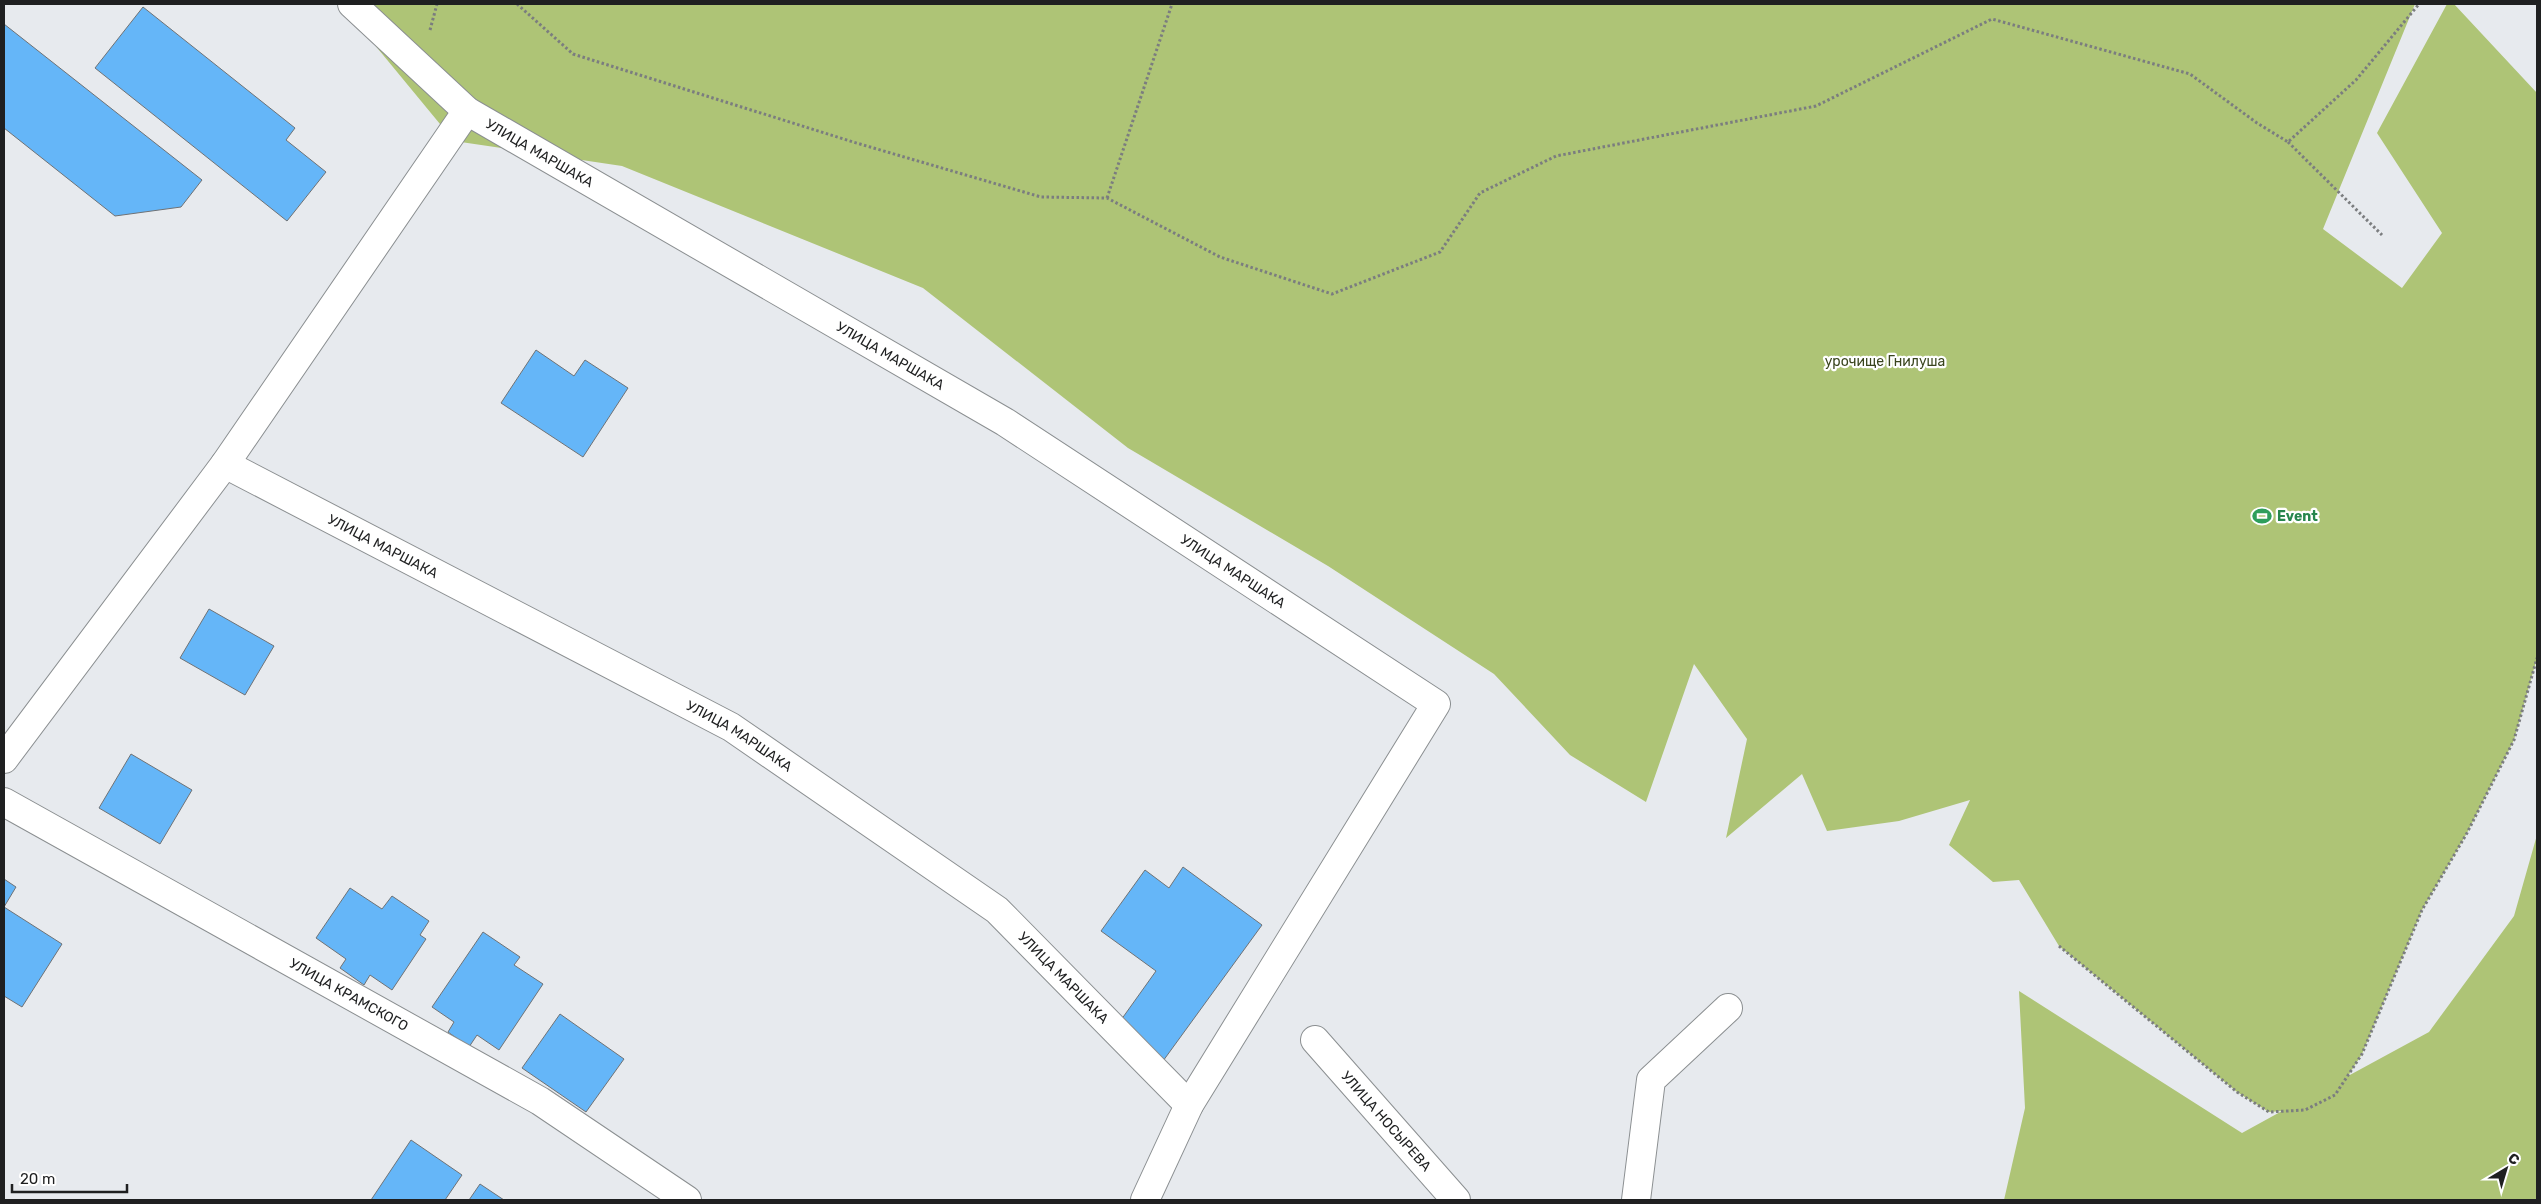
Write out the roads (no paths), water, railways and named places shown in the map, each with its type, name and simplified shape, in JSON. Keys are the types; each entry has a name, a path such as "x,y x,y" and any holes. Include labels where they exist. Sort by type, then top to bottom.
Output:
{"lane":[{"name":"УЛИЦА МАРШАКА","path":"225,464 730,727 997,910 1189,1105 1436,704 1005,422 467,111 352,4"},
{"path":"4,759 225,464 467,111"},
{"name":"УЛИЦА КРАМСКОГО","path":"4,802 540,1100 687,1200"},
{"path":"1636,1200 1651,1080 1728,1008"},
{"name":"УЛИЦА НОСЫРЕВА","path":"1315,1040 1456,1200"},
{"path":"1145,1200 1189,1105"}],"place":[{"name":"Event","path":"2262,516"}],"park label":[{"name":"урочище Гнилуша","path":"1885,361"}]}
